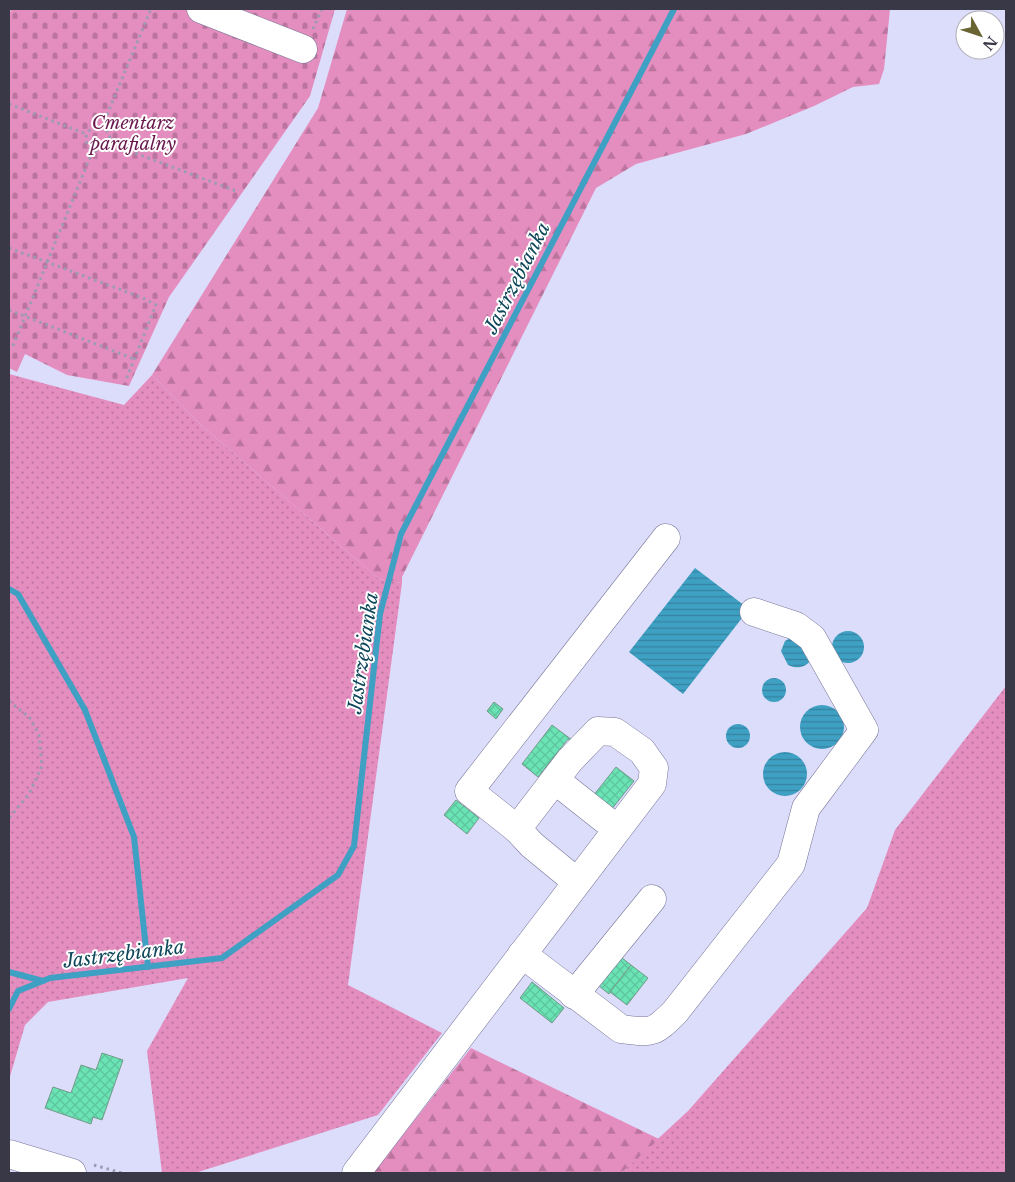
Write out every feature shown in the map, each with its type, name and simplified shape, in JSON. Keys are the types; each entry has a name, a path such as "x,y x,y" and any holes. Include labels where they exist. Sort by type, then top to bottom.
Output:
{"street":[{"path":"201,9 303,49"},
{"path":"577,882 532,844 518,828 469,790 666,538"},
{"path":"522,954 621,1029 641,1032 657,1030 675,1012 790,864 806,808 864,730 812,638 796,626 754,612"},
{"path":"356,1173 652,784 654,768 642,750 615,732 598,731 555,780 518,828"},
{"path":"555,780 617,829"},
{"path":"574,994 652,899"},
{"path":"9,1154 72,1173"}],"path":[{"path":"102,127 151,9"},
{"path":"9,104 86,134"},
{"path":"94,126 102,127 109,132 111,144 101,152 93,150 86,140 86,134 94,126"},
{"path":"111,144 236,191"},
{"path":"14,346 93,150"},
{"path":"9,248 144,298 156,305 125,382"},
{"path":"9,310 134,359"},
{"path":"9,701 30,718 39,735 42,766 29,794 9,818"}],"green space":[{"name":"Cmentarz parafialny","path":"11,9 335,9 310,96 169,297 129,386 67,375 25,354 17,372 9,368 9,16"},
{"path":"347,9 890,9 884,69 879,84 853,87 814,106 746,134 636,164 596,188 402,577 402,583 379,579 200,424 152,375 318,108"},
{"path":"9,374 124,405 152,375 200,424 379,579 402,583 348,985 442,1033 378,1115 195,1173 162,1173 147,1051 188,978 48,1002 25,1025 9,1080"},
{"path":"1006,686 1006,1173 621,1173 688,1111 867,908 895,830"},
{"path":"471,1048 659,1139 621,1173 373,1173"}],"water":[{"path":"695,568 749,609 683,694 629,652"},
{"path":"848,631 854,632 859,636 863,641 863,653 859,658 854,662 848,663 842,662 837,658 833,653 832,647 833,641 837,636 842,632"},
{"path":"794,636 811,660 801,667 788,665 781,651 785,641"},
{"path":"774,678 779,679 785,685 785,695 779,701 774,702 769,701 763,695 762,690 763,685 769,679"},
{"path":"826,705 838,711 843,718 843,736 838,743 831,748 818,749 810,746 803,739 800,723 803,715 810,708"},
{"path":"738,724 743,725 749,731 749,741 743,747 738,748 733,747 727,741 726,736 727,731 733,725"},
{"path":"789,752 801,758 806,765 806,783 801,790 794,795 781,796 773,793 766,786 763,770 766,762 773,755"}],"building":[{"path":"494,702 503,709 496,719 487,711"},
{"path":"552,725 572,740 568,739 538,777 522,764"},
{"path":"616,767 634,781 611,810 593,796"},
{"path":"456,800 479,818 467,834 444,815"},
{"path":"617,954 631,965 609,994 594,982"},
{"path":"631,965 648,978 627,1005 610,992"},
{"path":"532,982 564,1008 552,1023 520,998"},
{"path":"102,1053 123,1060 102,1120 93,1117 91,1124 45,1108 53,1087 71,1093 81,1065 96,1070"}],"waterway":[{"name":"Jastrzębianka","path":"9,1009 18,991 50,978 222,958 338,875 354,846 380,614 401,534 674,9"},
{"path":"9,589 18,594 85,710 134,837 148,967"},
{"path":"9,972 43,981"}]}
